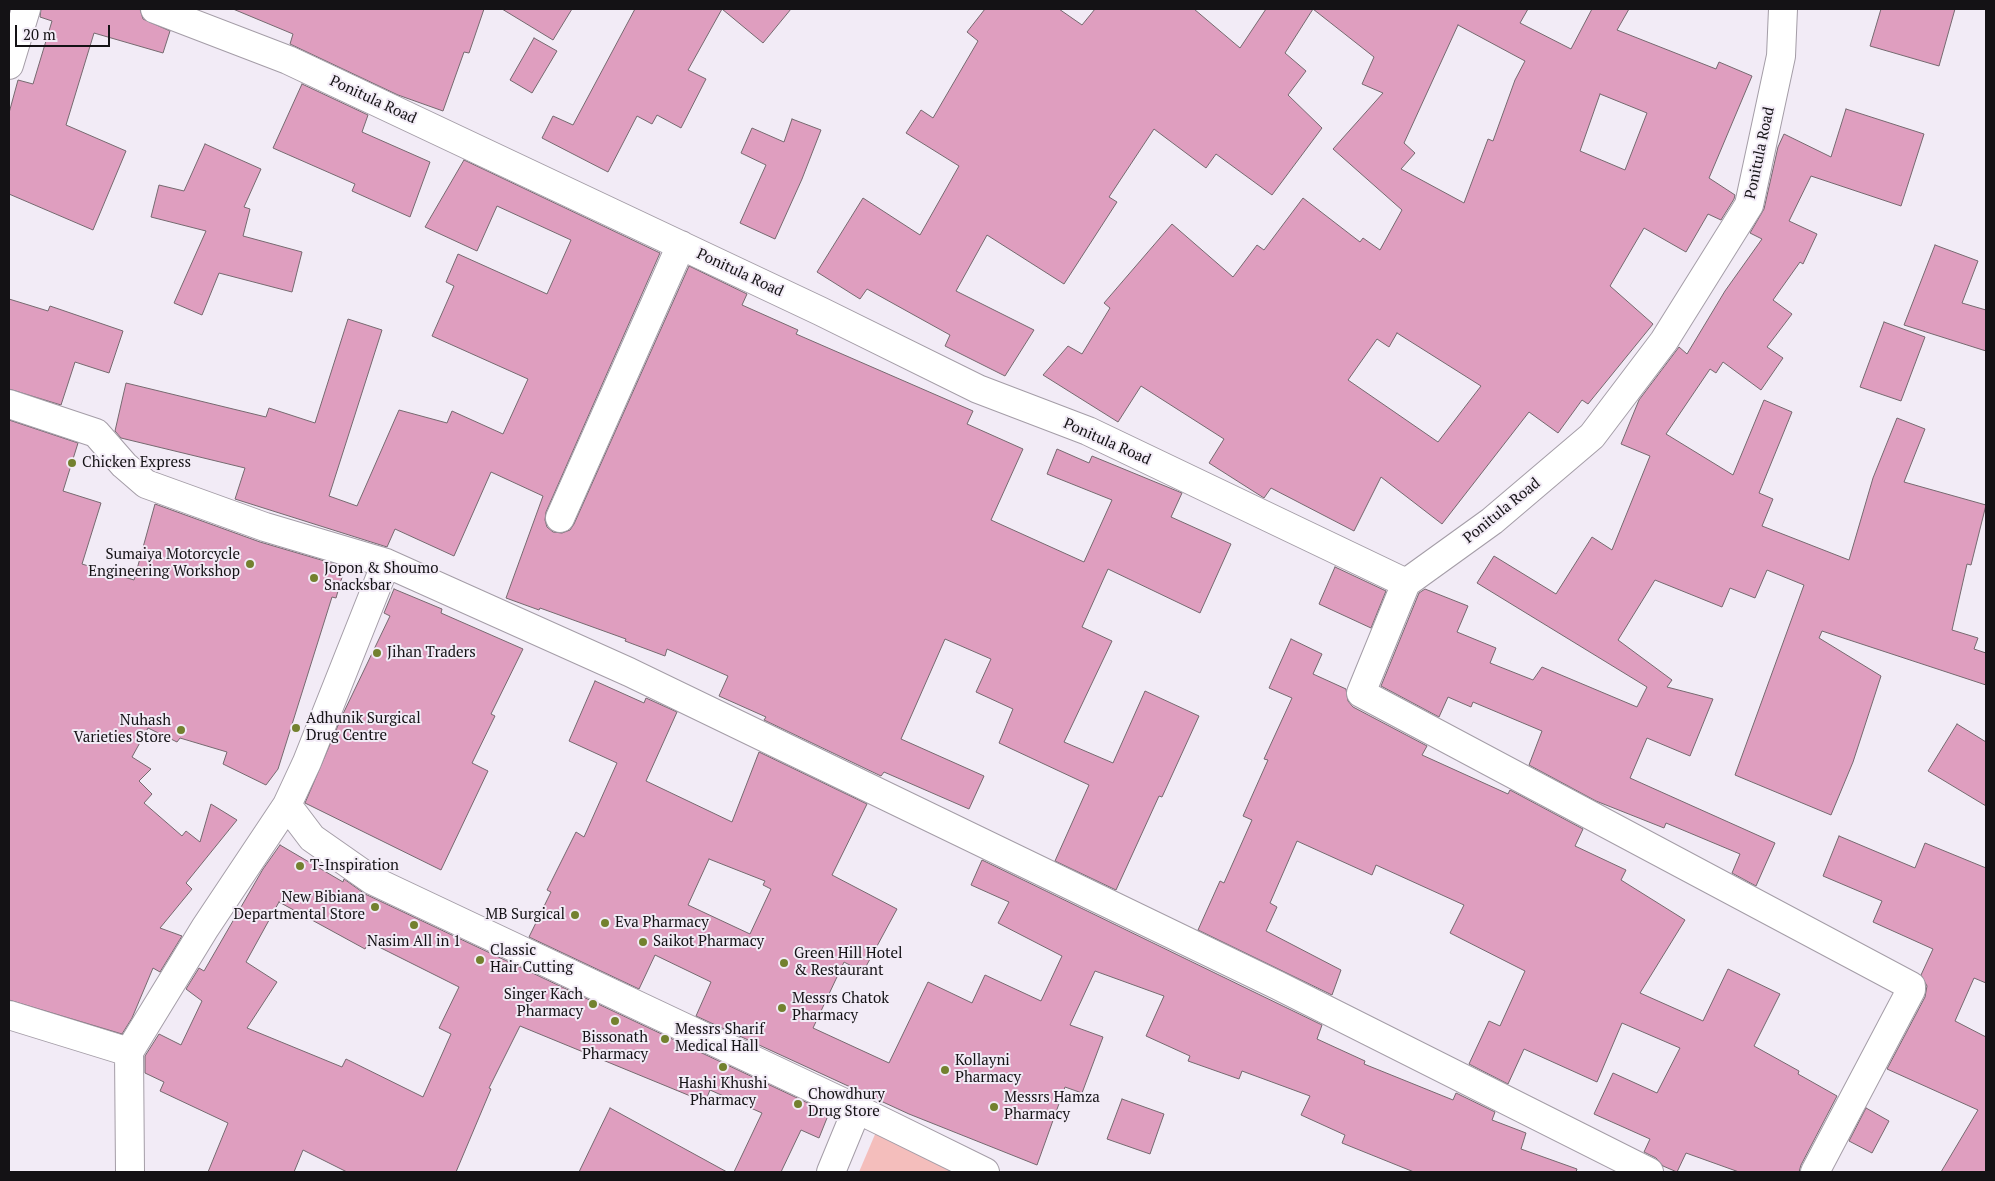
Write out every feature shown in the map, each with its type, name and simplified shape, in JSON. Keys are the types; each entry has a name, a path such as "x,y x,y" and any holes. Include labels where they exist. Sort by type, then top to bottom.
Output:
{"street":[{"path":"9,65 26,9"},
{"name":"Ponitula Road","path":"155,9 288,60 681,245 978,389 1088,432 1406,583 1492,521 1592,436 1664,341 1749,205 1781,56 1783,9"},
{"path":"560,518 681,245"},
{"path":"9,404 96,433 124,465 146,484 265,527 386,563 638,676 1276,985 1649,1172"},
{"path":"130,1172 129,1052 204,928 287,805 308,762 386,563"},
{"path":"1406,583 1361,693 1910,986 1911,990 1814,1172"},
{"path":"287,805 312,838 372,880 857,1108 985,1172"},
{"path":"9,1015 129,1052"},
{"path":"830,1172 857,1108"}],"shaded area":[{"path":"876,1132 952,1172 859,1172"}],"building":[{"path":"41,9 140,9 143,19 170,31 163,53 94,33 66,125 126,151 93,230 9,194 9,113 18,80 33,84 52,21 40,17"},
{"path":"233,9 484,9 469,53 464,52 443,111 398,95 290,44 293,34"},
{"path":"502,9 572,9 553,40"},
{"path":"635,9 722,9 688,70 706,79 681,128 657,115 652,124 637,116 608,172 542,138 553,116 573,125"},
{"path":"722,9 791,9 763,43"},
{"path":"985,9 1059,9 1082,25 1095,9 1194,9 1240,48 1266,9 1313,9 1285,53 1306,71 1288,95 1322,128 1272,195 1216,154 1206,168 1154,129 1109,197 1117,202 1064,284 987,235 956,291 1034,330 1005,376 945,346 950,335 867,289 860,299 817,272 863,198 920,235 959,166 906,133 921,110 933,118 978,41 967,32"},
{"path":"1313,9 1528,9 1520,23 1571,49 1592,9 1629,9 1617,30 1716,69 1719,62 1752,76 1709,178 1735,195 1734,199 1721,220 1708,214 1686,252 1644,228 1610,286 1653,324 1588,404 1582,400 1558,433 1529,412 1442,524 1381,477 1354,531 1271,488 1264,498 1209,463 1224,439 1141,386 1118,422 1043,375 1068,346 1082,354 1110,308 1104,303 1172,224 1233,277 1257,245 1264,250 1303,198 1360,242 1363,238 1380,250 1402,210 1333,149 1383,93 1362,84 1374,57","holes":["1458,25 1525,61 1515,80 1493,141 1488,139 1464,203 1401,169 1415,153 1404,143","1600,94 1647,113 1625,170 1580,151","1397,333 1481,386 1438,442 1348,380 1377,339 1389,347"]},
{"path":"1881,9 1955,9 1939,66 1870,46"},
{"path":"534,38 557,51 532,93 510,80"},
{"path":"302,84 368,115 362,132 430,162 410,217 352,191 355,184 273,148"},
{"path":"1846,109 1924,134 1901,206 1811,176 1789,221 1817,234 1803,264 1800,262 1773,300 1792,314 1767,347 1783,358 1761,390 1723,362 1716,373 1710,369 1666,434 1733,475 1764,400 1792,412 1759,493 1773,499 1762,526 1849,560 1873,478 1897,418 1925,429 1904,482 1986,505 1971,565 1967,564 1952,630 1978,638 1974,649 1986,653 1986,685 1822,631 1819,638 1881,676 1853,762 1831,815 1735,775 1804,585 1767,570 1755,598 1730,588 1722,607 1655,580 1618,640 1672,680 1667,687 1713,699 1690,756 1647,738 1630,778 1775,843 1756,886 1732,873 1740,854 1666,823 1664,828 1596,801 1529,765 1542,731 1473,702 1471,707 1448,697 1439,717 1381,686 1419,593 1425,589 1468,606 1457,632 1496,648 1490,663 1533,680 1542,667 1637,707 1647,687 1477,583 1494,556 1556,594 1592,537 1612,550 1650,456 1621,444 1639,400 1679,347 1687,354 1725,291 1762,239 1750,233 1764,209 1778,147 1784,134 1831,157"},
{"path":"792,119 821,130 802,179 775,239 740,223 766,165 741,153 752,128 784,142"},
{"path":"205,144 261,169 244,207 250,209 243,236 302,252 292,292 219,273 202,315 174,303 206,231 151,217 159,185 184,191"},
{"path":"464,160 660,253 546,512 545,520 547,527 553,532 562,533 570,530 574,524 689,266 747,294 742,305 798,330 796,334 973,411 967,424 1023,449 991,520 1084,562 1112,500 1047,474 1057,449 1089,463 1092,456 1182,493 1171,517 1231,544 1200,613 1108,569 1082,627 1112,641 1064,742 1113,763 1145,691 1199,716 1162,797 1159,796 1116,890 1055,861 1089,785 999,743 1013,709 976,692 991,659 945,639 901,739 984,776 969,809 884,772 881,776 764,720 766,717 719,696 728,676 667,649 665,656 625,641 626,639 540,608 539,610 506,598 543,496 491,472 454,556 395,529 387,547 235,499 245,468 121,438 115,431 126,383 266,417 269,408 315,423 348,319 382,330 329,496 357,506 399,410 447,423 452,411 503,434 528,379 432,336 454,286 446,282 458,254 547,294 571,240 497,206 477,251 425,227"},
{"path":"1935,245 1978,261 1962,303 1986,310 1986,351 1904,325"},
{"path":"9,299 48,311 50,306 123,331 109,373 75,362 61,405 9,389"},
{"path":"1884,322 1925,337 1901,401 1860,387"},
{"path":"9,420 78,443 63,491 101,503 82,564 134,580 155,504 260,542 345,567 336,598 332,597 278,769 266,785 223,764 227,752 180,738 177,742 148,728 132,757 151,769 139,781 152,794 144,803 182,836 186,831 200,842 211,804 237,820 186,883 192,889 160,928 182,936 160,972 153,968 132,1018 122,1034 9,1000"},
{"path":"1335,567 1386,591 1371,628 1319,604"},
{"path":"394,589 442,609 441,613 523,649 491,714 495,716 472,763 488,771 441,870 305,803 342,716 390,616 384,613"},
{"path":"1291,639 1322,654 1313,674 1346,689 1348,701 1353,707 1427,746 1422,755 1508,794 1510,790 1583,829 1575,846 1626,870 1621,880 1685,920 1640,993 1703,1021 1728,969 1780,994 1754,1046 1799,1071 1798,1074 1837,1096 1799,1172 1739,1172 1686,1153 1677,1172 1663,1166 1656,1158 1644,1152 1650,1139 1594,1114 1613,1073 1657,1093 1680,1048 1622,1023 1597,1082 1524,1049 1508,1084 1469,1064 1489,1021 1500,1026 1525,971 1450,933 1464,905 1376,865 1372,875 1297,841 1270,903 1277,907 1266,931 1341,970 1332,995 1198,930 1220,881 1224,883 1252,820 1243,816 1268,760 1264,759 1292,698 1269,688"},
{"path":"595,681 644,703 646,698 677,712 646,781 732,822 759,752 867,804 832,875 897,909 863,972 844,962 813,1028 889,1063 928,982 972,1003 985,975 1041,1001 1062,956 998,923 1009,902 971,885 982,860 1322,1025 1317,1039 1365,1061 1364,1064 1453,1100 1456,1093 1495,1112 1492,1120 1526,1133 1521,1149 1577,1169 1576,1172 1414,1172 1342,1143 1345,1135 1301,1115 1310,1096 1242,1071 1239,1079 1188,1061 1190,1056 1146,1036 1164,996 1095,971 1070,1025 1103,1037 1082,1093 1065,1087 1037,1165 909,1114 696,1016 711,982 655,955 639,989 529,937 551,892 547,890 576,832 584,837 617,763 569,741","holes":["709,859 765,881 763,885 771,889 750,934 688,905"]},
{"path":"1957,724 1986,742 1986,806 1928,771"},
{"path":"1839,836 1915,868 1925,843 1986,868 1986,983 1974,978 1955,1021 1986,1037 1986,1172 1941,1172 1978,1110 1887,1069 1925,997 1927,986 1921,975 1933,949 1873,922 1882,901 1823,876"},
{"path":"280,845 343,882 344,879 365,894 829,1113 819,1138 801,1130 781,1172 734,1172 762,1113 710,1090 705,1102 520,1026 489,1088 491,1089 456,1172 347,1172 303,1150 294,1172 208,1172 228,1123 160,1091 164,1082 145,1073 145,1056 159,1034 181,1045 202,1001 186,989 199,968 204,971 263,869","holes":["279,902 365,949 369,942 459,987 439,1028 451,1034 423,1097 346,1059 342,1067 247,1028 277,982 246,962"]},
{"path":"1122,1099 1164,1114 1150,1154 1107,1139"},
{"path":"610,1108 727,1172 579,1172"},
{"path":"1866,1108 1889,1121 1872,1153 1849,1141"}],"place":[{"name":"Chicken Express","path":"72,463"},
{"name":"Sumaiya Motorcycle Engineering Workshop","path":"250,564"},
{"name":"Jopon & Shoumo Snacksbar","path":"314,578"},
{"name":"Jihan Traders","path":"377,653"},
{"name":"Adhunik Surgical Drug Centre","path":"296,728"},
{"name":"Nuhash Varieties Store","path":"181,730"},
{"name":"T-Inspiration","path":"300,866"},
{"name":"New Bibiana Departmental Store","path":"375,907"},
{"name":"MB Surgical","path":"575,915"},
{"name":"Eva Pharmacy","path":"605,923"},
{"name":"Nasim All in 1","path":"414,925"},
{"name":"Saikot Pharmacy","path":"643,942"},
{"name":"Classic Hair Cutting","path":"480,960"},
{"name":"Green Hill Hotel & Restaurant","path":"784,963"},
{"name":"Singer Kach Pharmacy","path":"593,1004"},
{"name":"Messrs Chatok Pharmacy","path":"782,1008"},
{"name":"Bissonath Pharmacy","path":"615,1021"},
{"name":"Messrs Sharif Medical Hall","path":"665,1039"},
{"name":"Hashi Khushi Pharmacy","path":"723,1067"},
{"name":"Kollayni Pharmacy","path":"945,1070"},
{"name":"Chowdhury Drug Store","path":"798,1104"},
{"name":"Messrs Hamza Pharmacy","path":"994,1107"}]}
